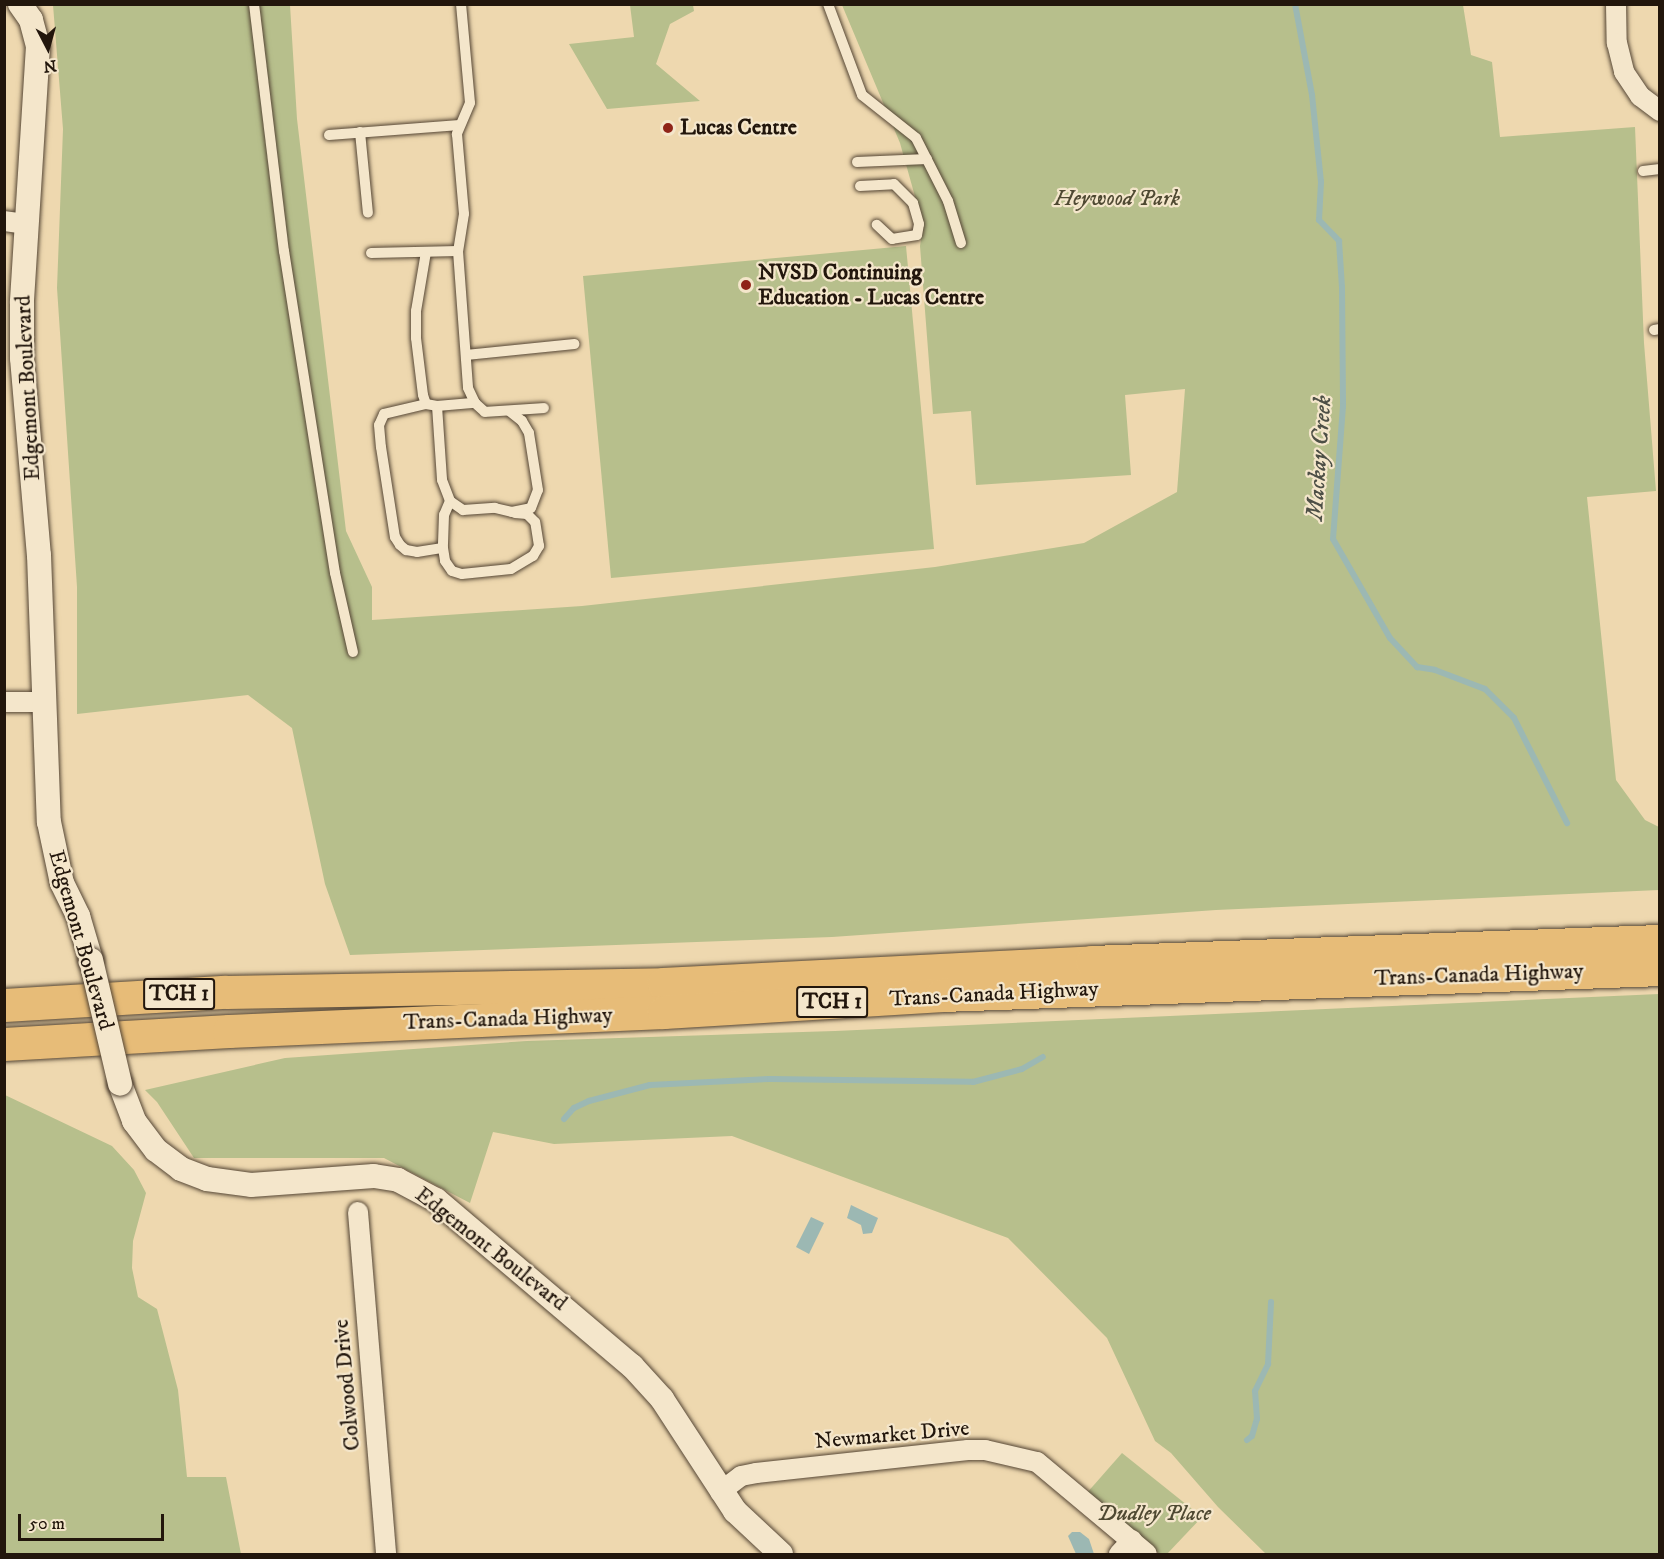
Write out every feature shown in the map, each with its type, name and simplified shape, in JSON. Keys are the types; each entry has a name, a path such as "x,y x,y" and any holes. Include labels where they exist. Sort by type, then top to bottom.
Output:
{"highway":[{"name":"Trans-Canada Highway","path":"4,1005 226,992 663,984 1080,963 1659,941"},
{"name":"Trans-Canada Highway","path":"4,1044 252,1030 513,1020 954,995 1659,969"}],"street":[{"name":"Edgemont Boulevard","path":"20,4 31,20 38,46 15,222 16,357 39,555 49,822 62,883 78,916 91,960 120,1084 134,1121 156,1150 181,1169 207,1179 228,1184 251,1185 374,1176 398,1180 436,1200 632,1366 662,1399 720,1492 735,1511 781,1554"},
{"path":"1616,4 1618,57 1629,83 1640,96 1659,111"},
{"path":"4,702 43,702"},
{"name":"Colwood Drive","path":"358,1212 386,1554"},
{"name":"Newmarket Drive","path":"720,1492 741,1476 756,1473 985,1450 1037,1462 1126,1547 1148,1554"}],"lane":[{"path":"254,4 284,251 335,573 353,652"},
{"path":"461,4 470,103 457,134 464,214 458,251 468,388 475,403 485,412 544,408"},
{"path":"828,4 862,95 916,138 948,201 961,243"},
{"path":"329,135 460,125"},
{"path":"360,132 368,213"},
{"path":"857,162 927,159"},
{"path":"1643,171 1659,169"},
{"path":"860,186 894,184 913,203 919,224 917,235 891,239 877,225"},
{"path":"371,253 458,251"},
{"path":"426,252 416,311 418,356 431,405 442,480 450,501 463,510 495,508 527,514 535,522 539,546 533,556 511,569 462,574 452,571 445,561 443,548 444,514 450,501"},
{"path":"466,355 574,344"},
{"path":"443,548 417,552 406,550 395,537 379,425 384,414 431,405 475,403"},
{"path":"509,411 522,422 529,433 538,490 531,508 512,512"}],"green space":[{"name":"Heywood Park","path":"53,5 290,5 297,119 346,531 372,587 372,620 582,606 935,567 1084,543 1177,492 1185,389 1125,395 1131,475 976,485 971,411 933,414 920,246 923,225 900,143 842,5 1463,5 1471,55 1492,62 1500,137 1635,127 1644,343 1656,491 1587,497 1616,780 1645,820 1659,827 1659,890 1216,910 832,937 350,955 325,884 292,728 248,695 77,714 77,587 57,288 63,129"},
{"path":"630,5 693,5 694,11 670,24 656,64 700,101 607,109 569,44 634,37"},
{"path":"906,246 934,549 611,578 583,276"},
{"path":"1659,994 1659,1554 1266,1554 1218,1507 1171,1453 1155,1441 1107,1338 1008,1238 732,1136 554,1144 493,1132 470,1203 384,1158 194,1158 157,1102 145,1090 285,1058 527,1041 835,1031"},
{"path":"5,1095 112,1146 134,1170 146,1193 133,1241 132,1268 138,1297 157,1309 178,1390 187,1477 226,1477 241,1554 5,1554"},
{"name":"Dudley Place","path":"1122,1453 1202,1517 1167,1554 1160,1554 1086,1494"}],"water":[{"path":"851,1205 878,1218 872,1233 863,1234 861,1225 847,1218"},
{"path":"811,1217 824,1223 809,1254 796,1247"},
{"path":"1072,1532 1080,1532 1089,1539 1094,1554 1076,1554 1068,1536"}],"waterway":[{"name":"Mackay Creek","path":"1295,4 1312,95 1321,182 1319,220 1339,241 1342,287 1343,406 1333,539 1390,638 1417,667 1435,670 1485,689 1514,718 1567,823"},
{"path":"564,1119 574,1108 589,1101 650,1085 770,1079 973,1082 1022,1069 1043,1057"},
{"path":"1247,1440 1252,1436 1257,1419 1255,1391 1268,1364 1271,1302"}],"place":[{"name":"Lucas Centre","path":"668,128"},
{"name":"NVSD Continuing Education - Lucas Centre","path":"746,285"}]}
